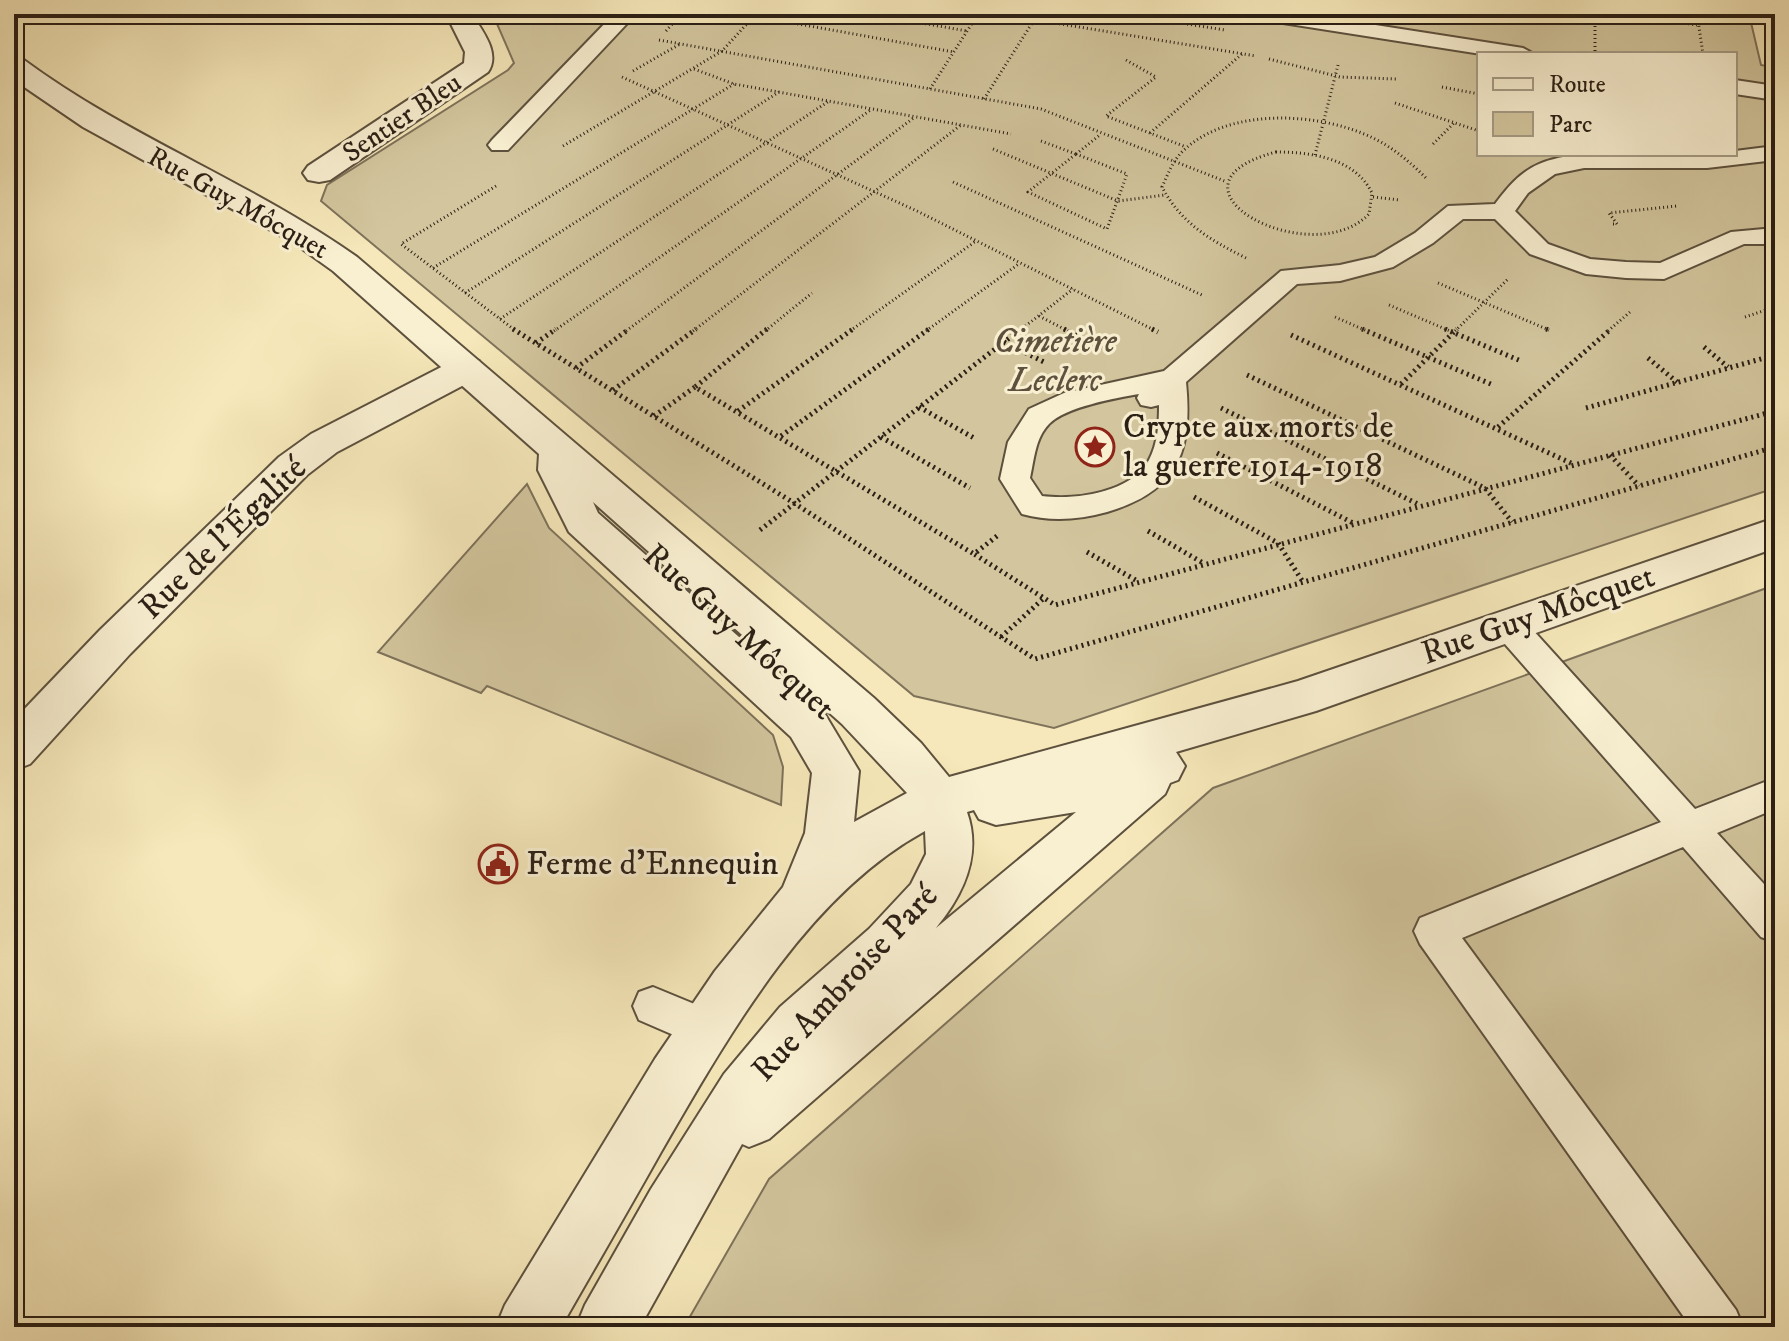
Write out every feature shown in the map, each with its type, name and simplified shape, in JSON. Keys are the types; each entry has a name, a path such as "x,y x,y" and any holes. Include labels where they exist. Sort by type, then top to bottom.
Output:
{"street":[{"name":"Sentier Bleu","path":"319,173 478,66 479,52 459,14"},
{"name":"Rue Guy Môcquet","path":"14,66 99,125 302,233 345,264 466,369 558,461 901,779 938,800 995,805 1027,803 1070,794 1168,765 1202,743 1300,698"},
{"name":"Rue de l'Égalité","path":"14,751 115,642 293,466 324,443 466,369"},
{"name":"Rue Ambroise Paré","path":"558,461 583,522 807,724 836,771 829,833 795,909"},
{"name":"Rue Guy Môcquet","path":"938,800 1300,698 1775,533"},
{"name":"Rue Ambroise Paré","path":"662,1231 713,1158 745,1122 1111,808 1168,765"},
{"name":"Rue Ambroise Paré","path":"527,1327 617,1170 706,1029 795,909 842,861 875,834 938,800 950,839 950,852 946,872 936,892 904,928 798,1026 761,1069 716,1136 607,1327"}],"lane":[{"path":"500,145 626,14"},
{"path":"1264,14 1510,52"},
{"path":"1737,87 1775,93"},
{"path":"1502,212 1519,188 1547,169 1584,161 1707,161 1775,153"},
{"path":"1160,390 1176,413 1171,443 1155,476 1117,498 1072,509 1033,506 1018,467 1023,442 1039,416 1074,400 1160,390 1290,277 1340,273 1384,262 1424,238 1457,211 1502,212 1539,249 1586,266 1643,271 1664,271 1740,237 1775,236"},
{"path":"1509,626 1775,924"},
{"path":"1719,1327 1434,931 1775,793"},
{"path":"653,1006 706,1029"}],"path":[{"path":"526,14 523,17 1041,109 1227,182"},
{"path":"659,40 681,14"},
{"path":"870,14 967,31"},
{"path":"930,89 978,14"},
{"path":"1000,14 1242,54 1335,76 1406,80"},
{"path":"1124,14 1231,31"},
{"path":"1595,14 1595,52"},
{"path":"1621,14 1697,25"},
{"path":"1697,14 1703,52"},
{"path":"562,146 722,51 754,15 954,52"},
{"path":"984,99 1034,20"},
{"path":"1150,133 1242,54"},
{"path":"1126,60 1156,77 1106,116 1186,147"},
{"path":"574,68 622,77 655,91 976,241 1201,354 1485,488 1512,522"},
{"path":"694,68 734,84 1011,134"},
{"path":"1315,155 1335,76"},
{"path":"433,268 734,84"},
{"path":"1434,85 1477,94"},
{"path":"465,293 779,92"},
{"path":"500,319 829,101"},
{"path":"1395,103 1477,130"},
{"path":"536,343 872,109"},
{"path":"576,368 915,117"},
{"path":"1290,277 1211,240 1174,213 1162,187 1174,162 1186,147 1207,132 1240,123 1286,118 1324,121 1370,136 1411,160 1434,188 1442,204 1457,211"},
{"path":"1433,144 1454,123"},
{"path":"613,390 771,273 961,125"},
{"path":"1041,141 1076,155 1127,174 1107,229 1028,192 1076,155 1102,133"},
{"path":"993,149 1118,201 1165,195"},
{"path":"1276,152 1315,155 1343,164 1360,176 1372,189 1374,203 1369,216 1355,226 1334,233 1309,234 1261,223 1243,212 1231,200 1227,182 1229,174 1239,163 1255,156 1276,152"},
{"path":"953,182 1498,427 1574,465"},
{"path":"1401,384 1551,239 1576,228 1617,224 1609,213 1684,205"},
{"path":"738,411 976,241"},
{"path":"781,436 1020,263"},
{"path":"1498,427 1647,297 1643,271"},
{"path":"1438,283 1549,330"},
{"path":"760,530 1073,289"},
{"path":"654,416 812,293"},
{"path":"1381,301 1521,361"},
{"path":"1745,317 1775,307"},
{"path":"1322,311 1493,385"},
{"path":"1039,316 1130,361 1160,390 1208,401 1420,505"},
{"path":"1704,347 1729,368"},
{"path":"1586,408 1775,355"},
{"path":"1648,358 1678,383"},
{"path":"695,387 838,470 1055,605 1775,411"},
{"path":"881,437 979,494 1018,467 919,407"},
{"path":"1171,443 1201,445 1353,523"},
{"path":"1610,455 1639,486"},
{"path":"1155,476 1278,543 1303,582"},
{"path":"1117,498 1123,517 1205,564"},
{"path":"974,554 1033,506"},
{"path":"1001,637 1044,598"}],"green space":[{"name":"Cimetière Leclerc","path":"497,14 1749,14 1761,65 1775,68 1775,488 1054,728 914,696 321,201 327,185 508,70 514,63 494,17"},
{"path":"527,484 549,528 773,735 783,767 781,805 487,686 481,693 378,652"},
{"path":"1775,585 1775,1327 684,1327 769,1179 1213,788"}],"place":[{"name":"Crypte aux morts de la guerre 1914-1918","path":"1095,447"},
{"name":"Ferme d'Ennequin","path":"498,864"}]}
